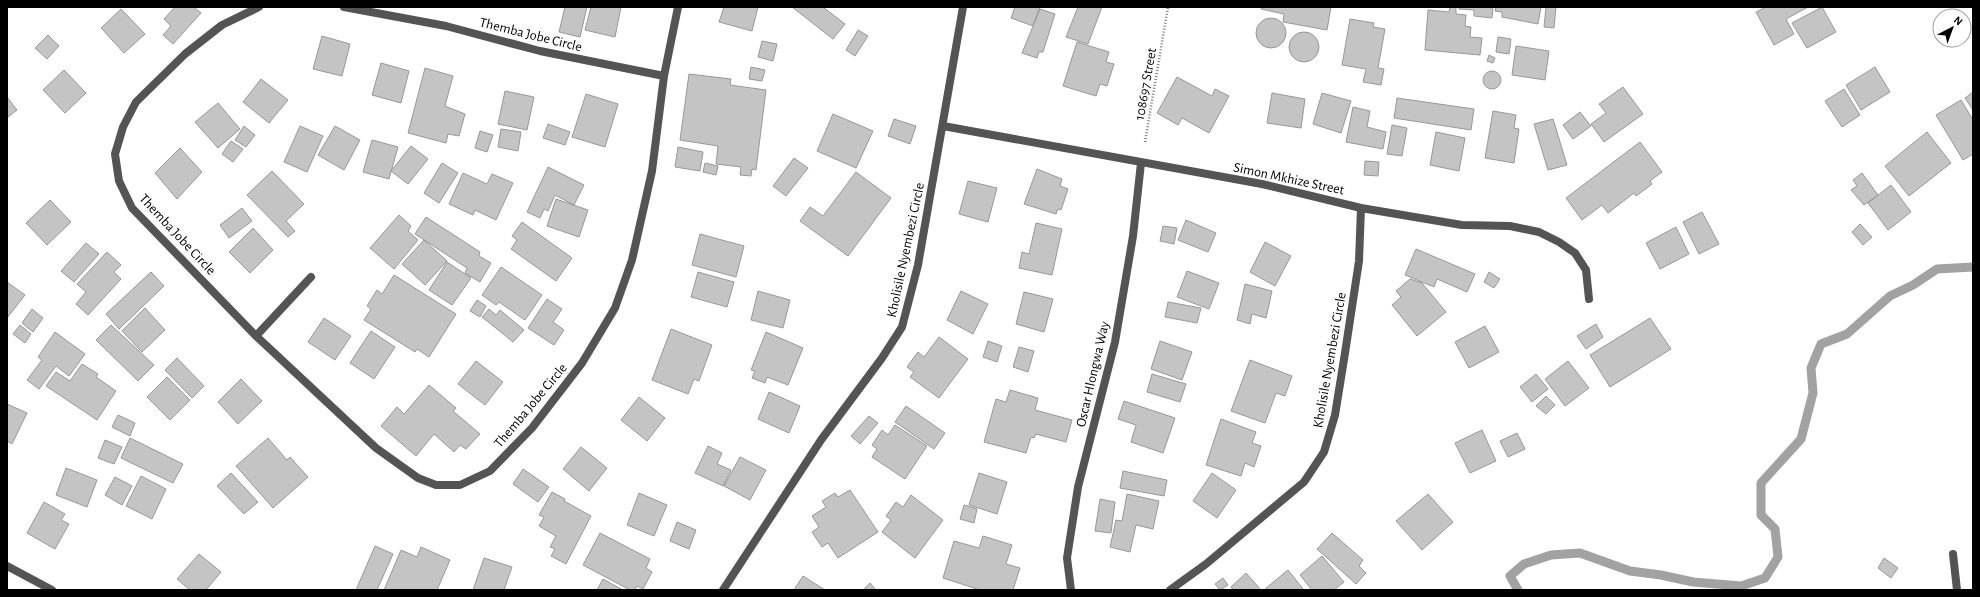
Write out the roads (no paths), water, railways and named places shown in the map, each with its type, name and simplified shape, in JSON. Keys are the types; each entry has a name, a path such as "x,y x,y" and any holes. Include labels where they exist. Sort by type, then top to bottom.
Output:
{"street":[{"name":"Themba Jobe Circle","path":"259,7 222,25 185,54 136,102 123,127 115,154 119,181 132,208 256,336 376,448 418,478 436,485 460,485 490,471 532,428 582,363 615,308 632,260 652,171 664,76 678,7"},
{"name":"Themba Jobe Circle","path":"344,7 446,26 540,51 664,76"},
{"name":"Kholisile Nyembezi Circle","path":"723,590 821,440 882,358 902,327 918,265 964,7"},
{"name":"Simon Mkhize Street","path":"943,126 1141,164 1262,184 1362,208 1462,225 1510,226 1539,232 1575,252 1586,270 1589,299"},
{"name":"Oscar Hlongwa Way","path":"1071,590 1067,558 1078,487 1115,342 1133,236 1141,164"},
{"name":"Kholisile Nyembezi Circle","path":"1170,590 1206,564 1304,482 1324,452 1335,415 1350,322 1359,261 1362,208"},
{"path":"256,336 311,277"},
{"path":"1953,554 1957,590"},
{"path":"7,566 52,590"}],"waterway":[{"path":"1518,590 1510,576 1524,564 1551,555 1580,553 1630,571 1661,575 1693,582 1741,586 1765,578 1778,557 1775,529 1761,515 1761,483 1801,439 1813,393 1811,368 1821,344 1847,334 1890,296 1913,285 1937,269 1973,267"}]}
